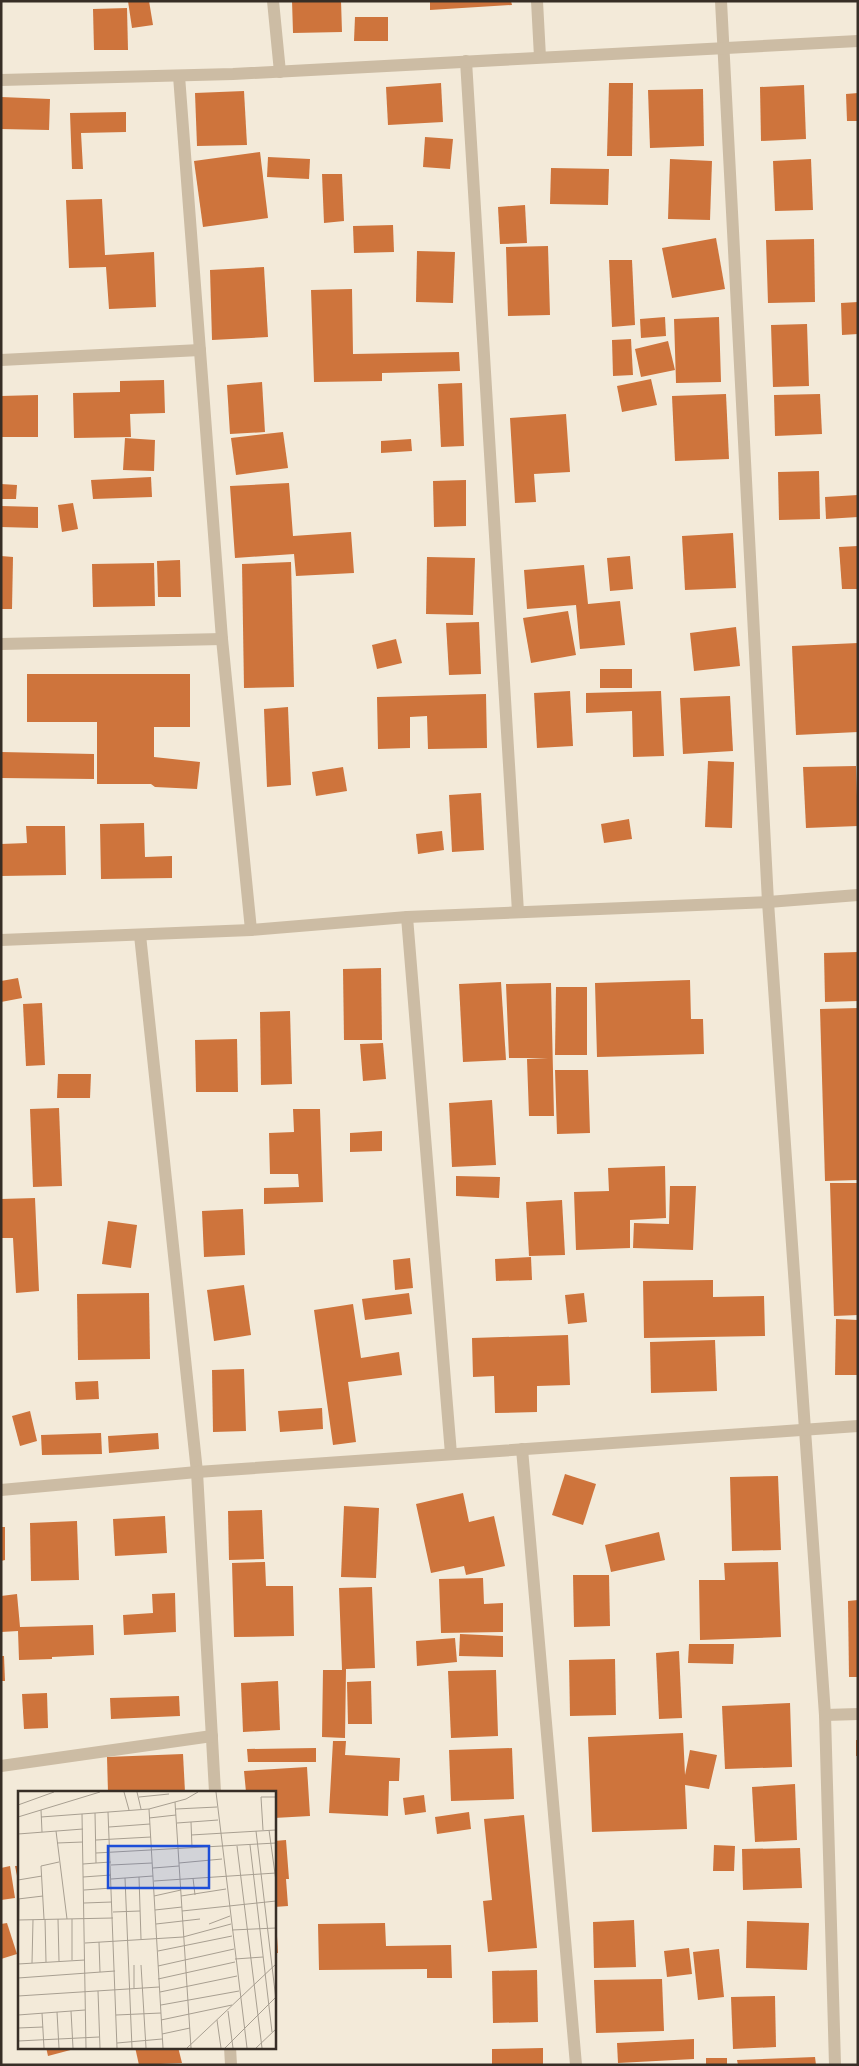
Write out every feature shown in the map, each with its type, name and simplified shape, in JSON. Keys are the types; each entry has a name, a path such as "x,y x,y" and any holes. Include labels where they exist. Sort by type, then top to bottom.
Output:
{"street":[{"path":"273,1 280,72"},
{"path":"537,1 540,57"},
{"path":"721,1 768,902 825,1715 835,2065"},
{"path":"1,80 280,72 858,41"},
{"path":"466,61 518,912"},
{"path":"179,76 222,638 251,930"},
{"path":"1,360 200,350"},
{"path":"1,644 222,638"},
{"path":"1,940 251,930 407,917 768,902 858,896"},
{"path":"407,917 451,1454"},
{"path":"140,935 197,1472 215,1791"},
{"path":"1,1490 197,1472 806,1428 858,1426"},
{"path":"522,1449 576,2065"},
{"path":"825,1715 858,1714"},
{"path":"1,1766 212,1736"},
{"path":"230,2048 231,2065"}],"building":[{"path":"128,1 149,1 153,25 132,28"},
{"path":"292,1 341,1 342,32 293,33"},
{"path":"430,1 511,1 512,5 430,10"},
{"path":"127,8 128,50 94,50 93,9"},
{"path":"355,17 388,17 388,41 354,41"},
{"path":"441,83 443,122 388,125 386,87"},
{"path":"609,83 633,83 632,156 607,156"},
{"path":"804,85 806,139 761,141 760,87"},
{"path":"703,89 704,146 650,148 648,90"},
{"path":"244,91 247,145 197,146 195,93"},
{"path":"858,93 858,121 847,121 846,94"},
{"path":"1,97 50,99 49,130 1,129"},
{"path":"126,112 126,132 81,133 83,169 72,169 70,113"},
{"path":"425,137 453,139 450,169 423,167"},
{"path":"260,152 268,218 203,227 194,161"},
{"path":"268,157 310,159 309,179 267,177"},
{"path":"670,159 712,161 710,220 668,219"},
{"path":"811,159 813,210 775,211 773,161"},
{"path":"551,168 609,169 608,205 550,204"},
{"path":"322,174 342,174 344,221 324,223"},
{"path":"102,199 105,255 154,252 156,307 109,309 106,267 69,268 66,200"},
{"path":"525,205 527,243 500,244 498,207"},
{"path":"393,225 394,252 354,253 353,226"},
{"path":"716,238 725,289 672,298 662,248"},
{"path":"814,239 815,302 768,303 766,240"},
{"path":"548,246 550,315 508,316 506,247"},
{"path":"417,251 455,252 453,303 416,302"},
{"path":"609,260 632,260 635,325 612,327"},
{"path":"264,267 268,337 212,340 210,270"},
{"path":"352,289 353,354 459,352 460,371 382,373 382,381 314,382 311,290"},
{"path":"858,302 858,334 842,335 841,303"},
{"path":"665,317 666,336 641,338 640,319"},
{"path":"719,317 721,382 676,383 674,319"},
{"path":"807,324 809,386 773,387 771,325"},
{"path":"631,339 633,375 613,376 612,340"},
{"path":"668,341 675,370 641,377 635,349"},
{"path":"651,379 657,405 622,412 617,386"},
{"path":"164,380 165,413 130,414 131,437 74,438 73,393 120,392 120,381"},
{"path":"262,382 265,432 230,434 227,385"},
{"path":"462,383 464,446 441,447 438,384"},
{"path":"726,394 729,459 675,461 672,396"},
{"path":"820,394 822,434 775,436 774,395"},
{"path":"38,395 38,437 1,437 1,396"},
{"path":"566,414 570,472 534,474 536,502 515,503 510,418"},
{"path":"283,432 288,468 236,475 231,438"},
{"path":"125,438 155,440 154,471 123,470"},
{"path":"411,439 412,451 381,453 381,441"},
{"path":"819,471 820,519 779,520 778,472"},
{"path":"151,477 152,497 93,499 91,480"},
{"path":"466,480 466,526 434,527 433,481"},
{"path":"289,483 293,536 351,532 354,573 296,576 294,554 235,558 230,486"},
{"path":"1,484 17,485 16,499 1,499"},
{"path":"858,495 858,517 826,519 825,497"},
{"path":"73,503 78,529 62,532 58,505"},
{"path":"1,506 38,507 38,528 1,527"},
{"path":"733,533 736,588 685,590 682,536"},
{"path":"858,546 858,589 842,589 839,547"},
{"path":"1,556 13,557 12,609 1,609"},
{"path":"630,556 633,589 610,591 607,558"},
{"path":"427,557 475,558 473,615 426,614"},
{"path":"180,560 181,597 158,597 157,561"},
{"path":"291,562 294,687 244,688 242,564"},
{"path":"154,563 155,606 93,607 92,564"},
{"path":"584,565 588,604 620,601 625,645 580,649 576,605 527,609 524,570"},
{"path":"568,611 576,655 531,663 523,618"},
{"path":"479,622 481,674 449,675 446,623"},
{"path":"736,627 740,666 694,671 690,633"},
{"path":"396,639 402,663 377,669 372,645"},
{"path":"858,643 858,732 796,735 792,646"},
{"path":"600,669 632,669 632,688 600,688"},
{"path":"27,674 190,674 190,727 154,727 154,757 200,762 197,789 155,787 151,784 97,784 97,722 27,722"},
{"path":"570,691 573,746 537,748 534,693"},
{"path":"661,691 664,756 633,757 632,711 586,713 586,693"},
{"path":"486,694 487,748 428,749 427,716 410,717 410,748 378,749 377,697"},
{"path":"730,696 733,751 683,754 680,698"},
{"path":"288,707 291,785 267,787 264,709"},
{"path":"1,752 94,754 94,779 1,778"},
{"path":"708,761 734,762 732,828 705,827"},
{"path":"856,766 858,826 806,828 803,767"},
{"path":"343,767 347,791 316,796 312,772"},
{"path":"481,793 484,850 452,852 449,795"},
{"path":"629,819 632,839 604,843 601,824"},
{"path":"144,823 145,857 172,856 172,878 101,879 100,824"},
{"path":"26,826 65,826 66,875 1,876 1,844 27,843"},
{"path":"442,831 444,850 418,854 416,834"},
{"path":"858,952 858,1001 825,1002 824,953"},
{"path":"381,968 382,1040 344,1040 343,969"},
{"path":"18,978 22,998 1,1002 1,981"},
{"path":"690,980 691,1019 703,1019 704,1054 597,1057 595,983"},
{"path":"501,982 506,1060 463,1062 459,984"},
{"path":"551,983 554,1116 529,1116 527,1059 548,1058 509,1058 506,984"},
{"path":"556,987 587,987 587,1055 555,1055"},
{"path":"42,1003 45,1065 26,1066 23,1004"},
{"path":"858,1008 858,1180 825,1181 820,1009"},
{"path":"290,1011 292,1084 261,1085 260,1012"},
{"path":"237,1039 238,1092 196,1092 195,1040"},
{"path":"383,1043 386,1079 363,1081 360,1044"},
{"path":"555,1070 588,1070 590,1133 557,1134"},
{"path":"58,1074 91,1074 90,1098 57,1098"},
{"path":"492,1100 496,1165 452,1167 449,1103"},
{"path":"59,1108 62,1186 33,1187 30,1109"},
{"path":"293,1109 320,1109 323,1202 264,1204 264,1188 299,1187 298,1174 270,1174 269,1133 294,1132"},
{"path":"382,1131 382,1151 350,1152 350,1133"},
{"path":"665,1166 666,1218 630,1220 630,1248 576,1250 574,1192 609,1191 608,1168"},
{"path":"456,1176 500,1177 499,1198 456,1196"},
{"path":"830,1183 858,1183 858,1315 834,1316"},
{"path":"670,1186 696,1186 693,1250 633,1248 634,1223 669,1224"},
{"path":"35,1198 39,1291 16,1293 13,1238 1,1238 1,1199"},
{"path":"562,1200 565,1255 529,1256 526,1202"},
{"path":"243,1209 245,1255 204,1257 202,1211"},
{"path":"108,1221 137,1225 131,1268 102,1264"},
{"path":"531,1257 532,1280 496,1281 495,1259"},
{"path":"410,1258 413,1288 395,1290 393,1260"},
{"path":"713,1280 713,1297 764,1296 765,1336 644,1338 643,1281"},
{"path":"244,1285 251,1335 214,1341 207,1290"},
{"path":"149,1293 150,1359 78,1360 77,1294"},
{"path":"409,1293 412,1314 365,1320 362,1299"},
{"path":"584,1293 587,1322 568,1324 565,1295"},
{"path":"353,1304 361,1358 399,1352 402,1375 348,1382 356,1442 333,1445 314,1310"},
{"path":"836,1319 858,1320 858,1375 835,1375"},
{"path":"568,1335 570,1385 537,1386 537,1412 495,1413 494,1376 473,1377 472,1338"},
{"path":"715,1340 717,1391 651,1393 650,1342"},
{"path":"244,1369 246,1431 213,1432 212,1370"},
{"path":"98,1381 99,1399 76,1400 75,1382"},
{"path":"322,1408 323,1429 280,1432 278,1411"},
{"path":"30,1411 37,1441 20,1446 12,1416"},
{"path":"101,1433 102,1454 42,1455 41,1435"},
{"path":"158,1433 159,1449 109,1453 108,1436"},
{"path":"565,1474 596,1484 583,1525 552,1515"},
{"path":"778,1476 781,1550 732,1551 730,1477"},
{"path":"463,1493 469,1522 494,1516 505,1566 466,1575 464,1566 431,1573 416,1504"},
{"path":"344,1506 379,1508 376,1578 341,1577"},
{"path":"262,1510 264,1559 229,1560 228,1511"},
{"path":"165,1516 167,1553 115,1556 113,1519"},
{"path":"77,1521 79,1580 31,1581 30,1523"},
{"path":"1,1527 5,1527 5,1560 1,1561"},
{"path":"659,1532 665,1560 611,1572 605,1545"},
{"path":"265,1562 266,1586 293,1586 294,1636 234,1637 232,1563"},
{"path":"778,1562 781,1637 700,1640 699,1580 725,1580 724,1563"},
{"path":"573,1575 609,1575 610,1626 574,1627"},
{"path":"483,1578 484,1604 503,1603 503,1632 441,1633 439,1579"},
{"path":"372,1587 375,1668 346,1669 345,1738 322,1737 323,1670 342,1670 339,1588"},
{"path":"175,1593 176,1632 124,1635 123,1615 153,1613 152,1594"},
{"path":"17,1594 20,1627 93,1625 94,1655 19,1660 18,1631 1,1632 1,1596"},
{"path":"858,1600 858,1677 849,1677 848,1601"},
{"path":"460,1634 503,1636 503,1657 459,1656"},
{"path":"455,1638 457,1662 417,1666 416,1641"},
{"path":"689,1644 734,1644 733,1664 688,1663"},
{"path":"679,1651 682,1718 659,1719 656,1653"},
{"path":"1,1656 4,1656 5,1681 1,1681"},
{"path":"615,1659 616,1715 570,1716 569,1660"},
{"path":"496,1670 498,1736 451,1738 448,1671"},
{"path":"278,1681 280,1730 243,1732 241,1683"},
{"path":"371,1681 372,1724 348,1724 347,1682"},
{"path":"47,1693 48,1728 24,1729 22,1694"},
{"path":"179,1696 180,1716 111,1719 110,1698"},
{"path":"790,1703 792,1767 725,1769 722,1706"},
{"path":"683,1733 685,1775 690,1750 717,1755 709,1789 685,1785 687,1829 592,1832 588,1737"},
{"path":"856,1740 858,1740 858,1756 856,1756"},
{"path":"333,1741 346,1741 345,1755 400,1758 399,1781 389,1781 388,1816 329,1813"},
{"path":"316,1748 316,1762 248,1762 247,1749"},
{"path":"512,1748 514,1799 451,1801 449,1750"},
{"path":"183,1754 185,1791 108,1791 107,1757"},
{"path":"307,1767 310,1816 275,1818 275,1791 246,1791 244,1771"},
{"path":"795,1784 797,1840 755,1842 752,1787"},
{"path":"424,1795 426,1812 405,1815 403,1798"},
{"path":"469,1812 471,1829 437,1834 435,1817"},
{"path":"524,1815 537,1948 488,1952 483,1901 492,1900 484,1819"},
{"path":"286,1840 289,1879 286,1879 288,1906 275,1907 275,1841"},
{"path":"714,1845 735,1846 734,1871 713,1871"},
{"path":"800,1848 802,1888 743,1890 742,1849"},
{"path":"10,1866 15,1898 1,1900 1,1868"},
{"path":"15,1866 18,1866 18,1881"},
{"path":"275,1918 276,1918 278,1953 275,1953"},
{"path":"634,1920 636,1967 594,1968 593,1922"},
{"path":"747,1921 809,1923 807,1970 746,1968"},
{"path":"7,1923 17,1954 1,1959 1,1924"},
{"path":"385,1923 386,1946 451,1945 452,1978 427,1978 427,1969 319,1970 318,1924"},
{"path":"689,1948 692,1974 667,1977 664,1951"},
{"path":"719,1949 724,1997 698,2000 693,1952"},
{"path":"537,1970 538,2022 493,2023 492,1971"},
{"path":"662,1979 664,2031 596,2033 594,1980"},
{"path":"775,1996 776,2047 733,2049 731,1997"},
{"path":"694,2039 694,2059 618,2063 617,2043"},
{"path":"46,2048 78,2048 48,2056"},
{"path":"135,2048 178,2048 182,2063 139,2065"},
{"path":"543,2048 543,2065 492,2065 492,2049"},
{"path":"815,2057 816,2065 738,2065 737,2060"},
{"path":"706,2058 727,2058 727,2065 706,2065"}]}
